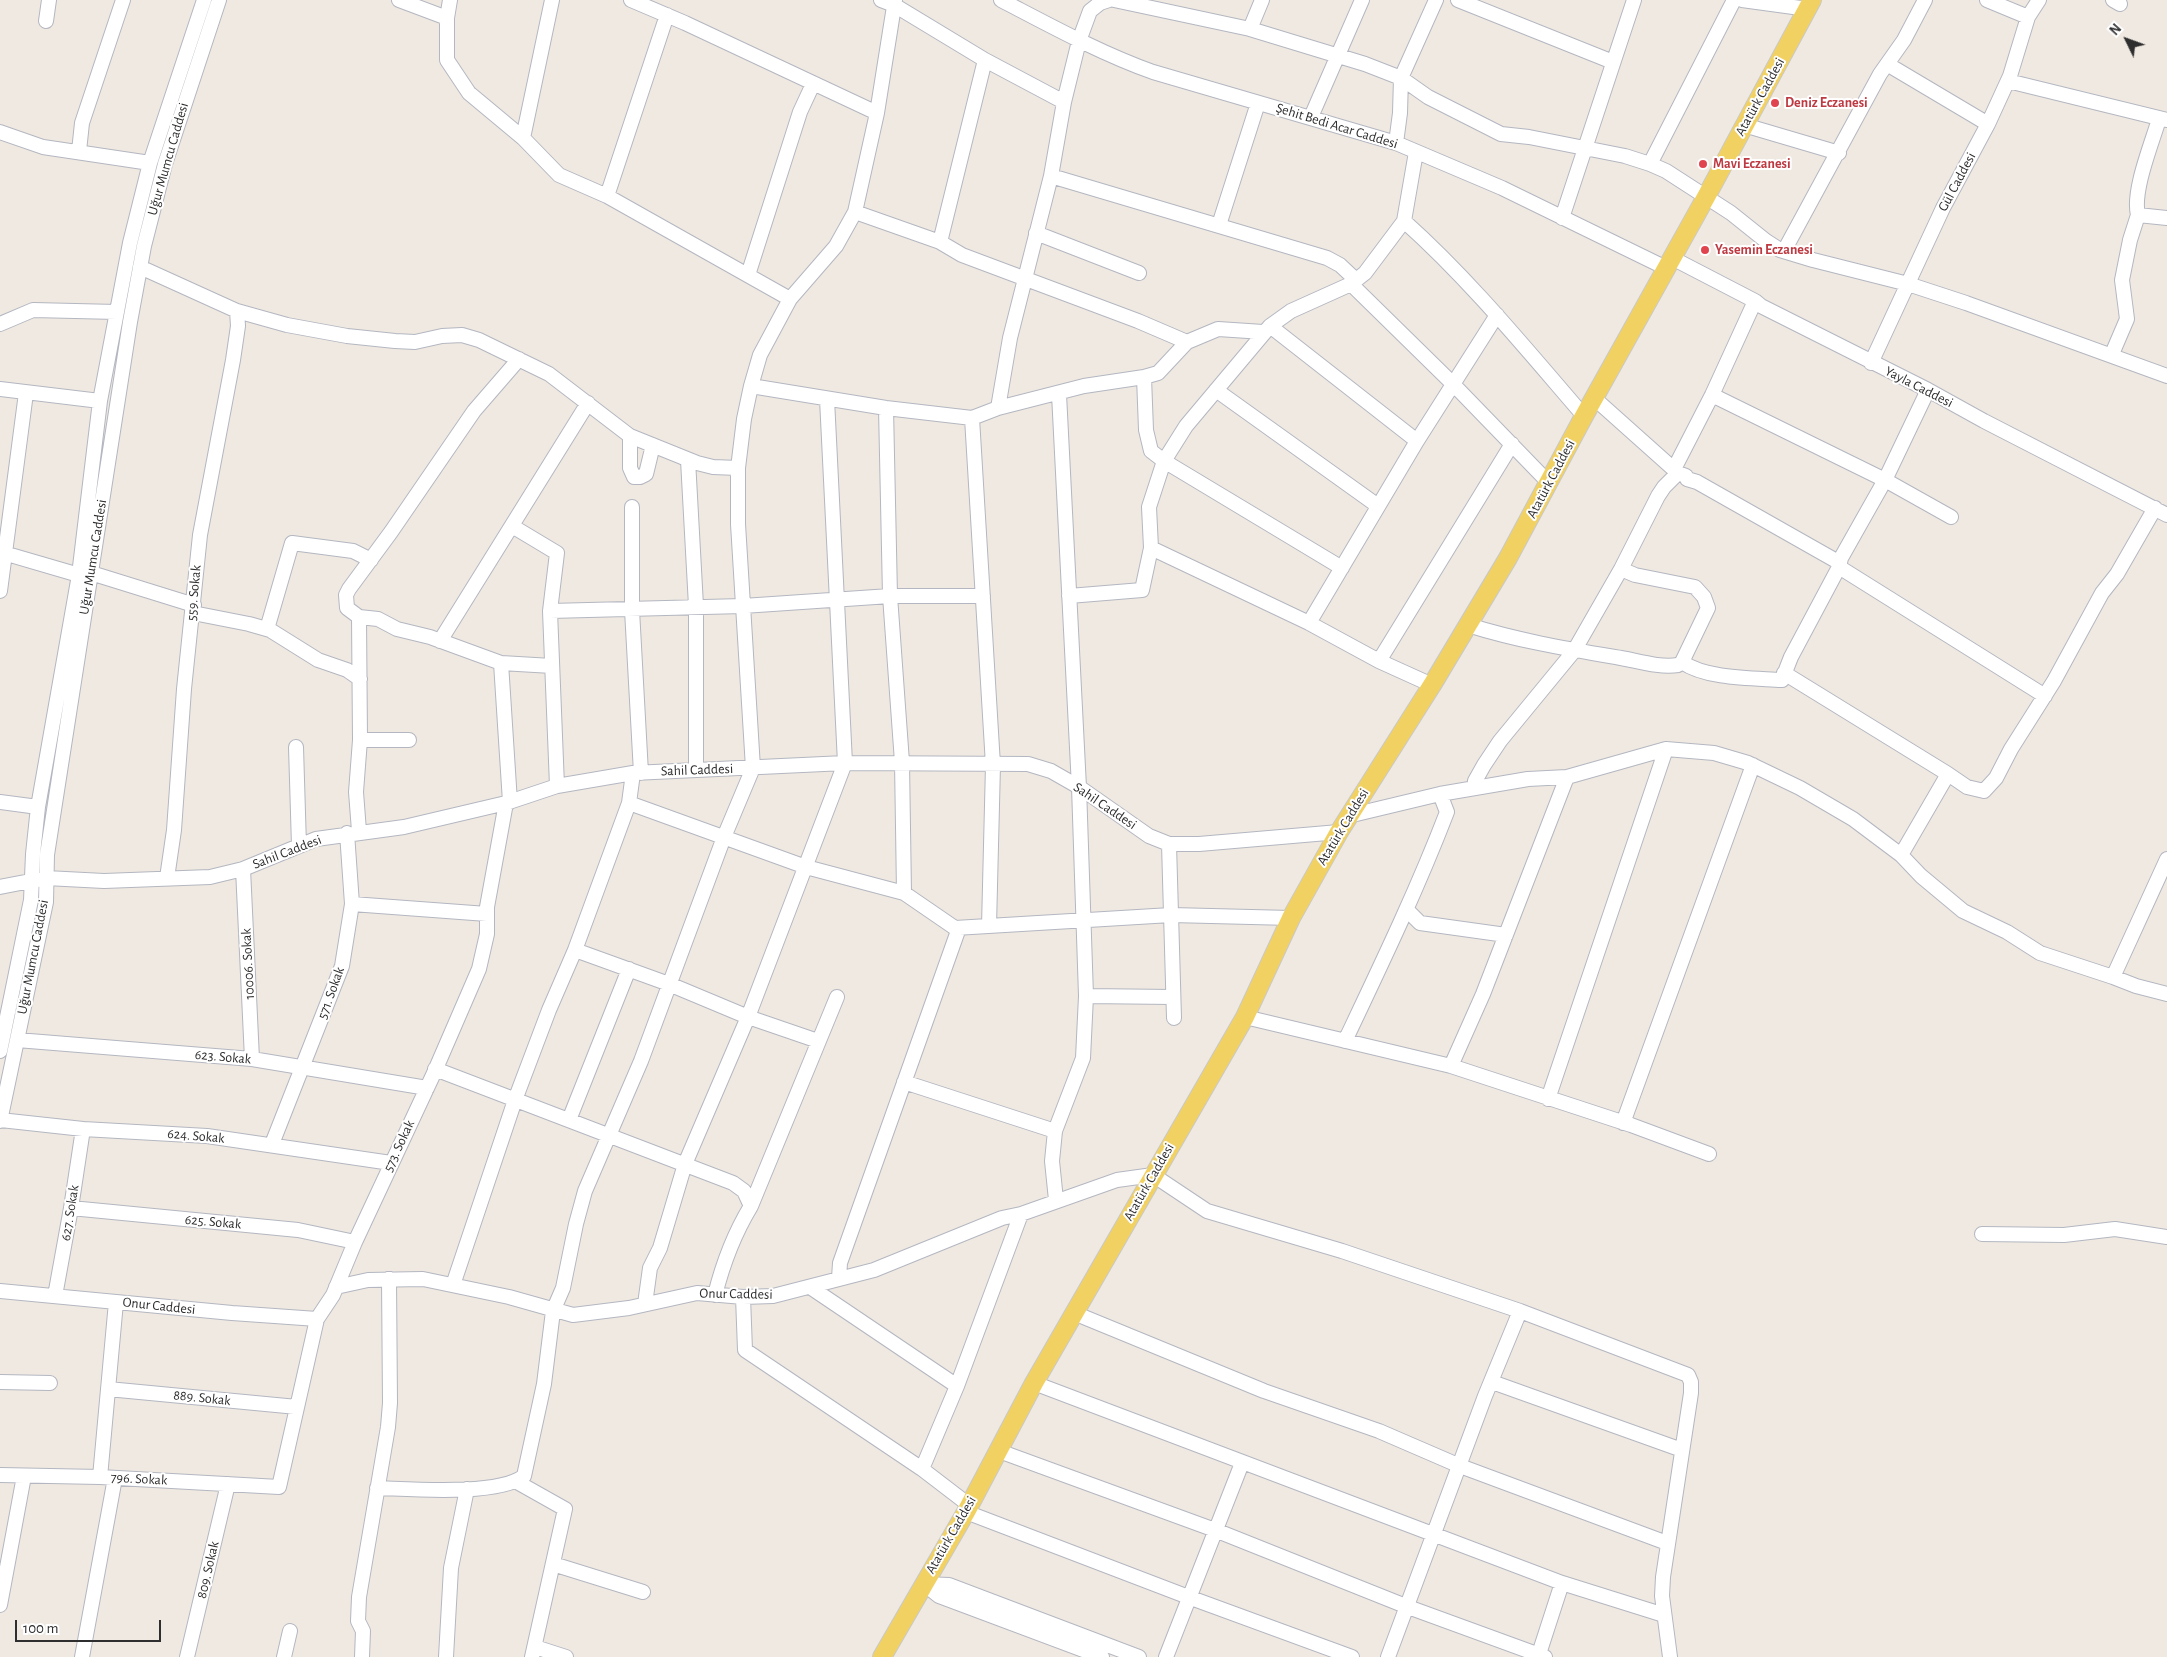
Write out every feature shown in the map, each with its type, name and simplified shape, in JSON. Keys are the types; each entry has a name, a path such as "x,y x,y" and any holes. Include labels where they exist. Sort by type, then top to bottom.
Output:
{"main road":[{"name":"Atatürk Caddesi","path":"882,1657 968,1508 1034,1383 1245,1017 1291,918 1348,816 1432,685 1508,558 1810,4"}],"street":[{"path":"46,21 49,0"},
{"path":"79,151 82,123 123,0"},
{"name":"Uğur Mumcu Caddesi","path":"0,1121 46,902 47,855 85,574 100,401 130,243 150,163 204,0"},
{"name":"Uğur Mumcu Caddesi","path":"0,1051 31,900 38,807 85,574 140,267 165,164 219,0"},
{"path":"399,0 447,18"},
{"path":"450,0 447,18 447,60 469,93 523,138 559,175 607,196 790,299"},
{"path":"523,138 552,0"},
{"path":"631,0 877,113"},
{"path":"881,0 894,3 985,60 1064,102"},
{"name":"Şehit Bedi Acar Caddesi","path":"1001,0 1079,41 1123,61 1153,72 1396,143 1467,172 1562,218 1669,263"},
{"path":"998,408 1010,338 1052,176 1064,102 1079,41 1090,11 1100,3 1109,0"},
{"path":"1114,0 1250,28 1337,55 1401,78 1428,97 1502,134 1530,137 1625,156 1650,164 1666,171 1731,213 1766,241 1784,251 1908,284 2112,354 2167,376"},
{"path":"1250,28 1262,0"},
{"path":"1311,117 1362,0"},
{"path":"1396,143 1400,113 1401,78 1436,0"},
{"path":"1562,218 1634,0"},
{"path":"1650,164 1734,0"},
{"path":"1742,0 1810,4"},
{"path":"1784,251 1887,64 1904,40 1925,0"},
{"path":"1987,0 2028,17"},
{"name":"Gül Caddesi","path":"1871,363 1943,208 1988,124 2008,81 2028,17 2039,0"},
{"path":"1466,2 1613,62"},
{"path":"377,1488 467,1489 517,1482 524,1476 544,1384 553,1311 563,1288 576,1224 586,1191 641,1061 724,837 753,768 738,524 738,468 744,419 760,355 790,299 836,246 855,212 877,113 894,3"},
{"path":"607,196 667,15"},
{"path":"940,242 985,60"},
{"path":"1887,64 1988,124"},
{"path":"2008,81 2163,119 2144,168 2136,205 2138,215 2130,240 2122,280 2127,320 2112,354"},
{"path":"748,275 800,112 813,84"},
{"path":"1219,225 1258,103"},
{"path":"1744,125 1839,152"},
{"path":"0,132 44,147 150,163"},
{"path":"1069,596 1142,590 1151,548 1149,507 1164,462 1186,426 1267,329 1291,311 1353,282 1365,273 1404,221 1404,208 1416,152"},
{"path":"1052,176 1327,258 1340,265 1353,282 1549,484"},
{"path":"855,212 940,242 962,255 1138,321 1188,342"},
{"path":"2138,215 2167,218"},
{"path":"1404,221 1435,249 1497,315 1584,416"},
{"path":"1036,233 1139,273"},
{"name":"Yayla Caddesi","path":"1669,263 1755,300 1761,306 1928,390 2161,512"},
{"path":"140,267 237,311 287,325 347,336 395,342 415,342 442,336 462,335 479,340 549,374 630,436 688,460 713,467 738,468"},
{"path":"1474,788 1484,765 1500,741 1574,651 1621,568 1658,496 1676,471 1755,300"},
{"path":"0,324 34,310 117,312"},
{"name":"559. Sokak","path":"167,878 174,830 184,689 200,535 233,360 238,326 237,311"},
{"path":"1309,623 1417,441 1497,315"},
{"path":"751,386 886,408 972,418 998,408 1059,394 1084,386 1144,377 1158,373 1188,342 1218,330 1267,329 1417,441"},
{"path":"518,359 474,411 346,595 347,608 359,617 378,619 397,629 440,641 501,663 552,666"},
{"path":"1144,377 1148,437 1151,451 1164,462 1342,568"},
{"path":"0,389 100,401"},
{"path":"1216,390 1378,506"},
{"path":"1682,662 1689,667 1732,676 1782,680 1791,657 1885,480 1928,390"},
{"path":"0,591 2,553 26,393"},
{"path":"1056,1200 1052,1161 1055,1131 1083,1058 1086,996 1082,919 1080,787 1059,394"},
{"path":"1712,395 1885,480 1951,517"},
{"path":"1594,398 1676,471 1686,476 1687,479 1697,482 1840,565 2045,696"},
{"path":"645,1304 650,1268 660,1248 685,1164 748,1018 845,763 827,399"},
{"path":"440,641 588,403"},
{"path":"886,408 890,596 902,762 904,893"},
{"path":"972,418 993,765 989,926"},
{"path":"630,436 630,468 634,477 646,474 653,445"},
{"path":"1379,661 1512,444"},
{"path":"688,460 696,606 696,770"},
{"path":"453,1285 515,1100 629,803 637,773 632,610 632,508"},
{"path":"1784,673 1967,787 1984,791 1996,778 2011,749 2045,696 2102,593 2161,512"},
{"path":"512,526 557,553 550,611 557,786"},
{"path":"267,629 292,544 353,551 371,560"},
{"path":"1151,548 1309,623 1379,661 1432,685"},
{"path":"2,553 85,574 193,609 267,629 318,660 347,670 360,679"},
{"path":"1468,625 1497,634 1574,651 1674,666 1682,662 1708,608 1704,596 1696,588 1635,575 1621,568"},
{"path":"550,611 743,606 890,596 984,596"},
{"name":"571. Sokak","path":"272,1144 342,966 352,904 353,832 360,740 359,617"},
{"name":"573. Sokak","path":"279,1486 317,1319 336,1287 479,970 487,934 487,914 508,802 501,663"},
{"path":"360,740 409,740"},
{"path":"296,747 299,846"},
{"path":"1348,816 1440,794 1528,779 1567,777 1666,749 1714,753 1752,765 1800,788 1853,819 1901,855 1921,876 1963,910 2007,932 2040,953 2136,986 2167,994"},
{"path":"1548,1099 1666,749"},
{"name":"Sahil Caddesi","path":"0,887 46,878 104,881 210,877 243,869 316,839 353,832 404,827 508,802 557,786 637,773 845,763 1028,764 1051,771 1080,787 1149,836 1169,844 1199,844 1339,832"},
{"path":"1623,1123 1752,765"},
{"path":"1901,855 1948,774"},
{"path":"1451,1066 1483,994 1567,777"},
{"path":"1344,1040 1406,910 1448,812 1440,794"},
{"path":"0,802 38,807"},
{"path":"629,803 806,867 904,893 955,928 1171,915 1291,918"},
{"path":"1169,844 1174,1018"},
{"path":"2113,977 2167,859"},
{"name":"10006. Sokak","path":"243,869 252,1059"},
{"path":"352,904 487,914"},
{"path":"1406,910 1420,923 1506,936"},
{"path":"839,1278 840,1263 959,928"},
{"path":"574,950 669,984 748,1018 818,1041"},
{"path":"569,1120 628,969"},
{"path":"1086,996 1173,997"},
{"path":"715,1295 723,1265 740,1224 751,1206 836,997"},
{"path":"1245,1017 1451,1066 1623,1123 1709,1154"},
{"name":"623. Sokak","path":"17,1040 252,1059 427,1088"},
{"path":"435,1070 733,1183 744,1191 751,1206"},
{"path":"904,1082 1055,1131"},
{"name":"624. Sokak","path":"0,1121 83,1129 207,1136 272,1144 391,1163"},
{"name":"627. Sokak","path":"55,1296 83,1129"},
{"path":"1153,1175 1207,1210 1520,1311 1688,1376 1691,1382 1691,1394 1667,1543 1662,1596 1670,1657"},
{"name":"Onur Caddesi","path":"336,1287 368,1280 423,1279 509,1297 572,1315 645,1304 696,1293 744,1297 773,1296 874,1270 1002,1218 1021,1214 1056,1200 1117,1180 1153,1175"},
{"name":"625. Sokak","path":"71,1208 298,1230 355,1242"},
{"path":"922,1469 957,1386 1021,1214"},
{"path":"1982,1234 2064,1235 2115,1228 2167,1237"},
{"path":"362,1657 363,1632 358,1621 358,1597 388,1427 390,1403 389,1279"},
{"path":"810,1288 957,1386"},
{"name":"Onur Caddesi","path":"0,1291 232,1314 317,1319"},
{"path":"744,1297 745,1350 922,1469 968,1508 1190,1598 1352,1657"},
{"path":"100,1477 116,1302"},
{"path":"1388,1657 1520,1311"},
{"path":"1074,1313 1264,1391 1379,1431 1460,1466 1667,1543"},
{"path":"0,1382 50,1383"},
{"path":"1492,1382 1682,1450"},
{"path":"1034,1383 1562,1583 1664,1615"},
{"name":"889. Sokak","path":"108,1389 296,1407"},
{"path":"999,1451 1215,1530 1408,1607 1540,1656 1562,1583"},
{"path":"1166,1657 1242,1463"},
{"name":"796. Sokak","path":"0,1475 100,1477 279,1486"},
{"path":"0,1605 24,1476"},
{"path":"82,1657 115,1478"},
{"path":"517,1482 565,1509 533,1652 566,1657"},
{"name":"809. Sokak","path":"187,1657 228,1484"},
{"path":"446,1657 451,1568 467,1489"},
{"path":"553,1564 643,1592"},
{"path":"924,1584 939,1596 1102,1657"},
{"path":"924,1584 949,1585 1139,1657"},
{"path":"284,1657 290,1631"}],"place":[{"name":"Deniz Eczanesi","path":"1775,103"},
{"name":"Mavi Eczanesi","path":"1703,164"},
{"name":"Yasemin Eczanesi","path":"1705,250"}]}
